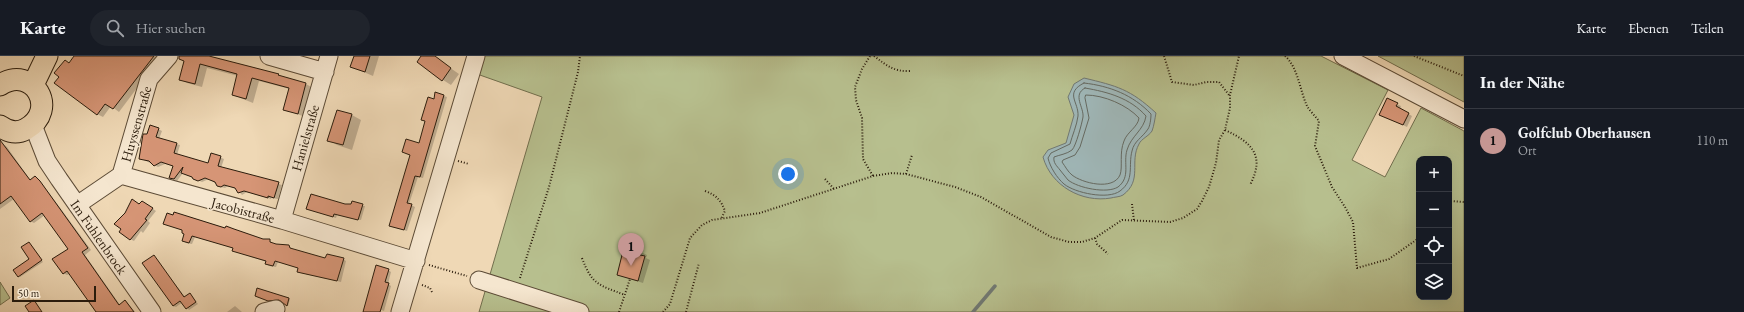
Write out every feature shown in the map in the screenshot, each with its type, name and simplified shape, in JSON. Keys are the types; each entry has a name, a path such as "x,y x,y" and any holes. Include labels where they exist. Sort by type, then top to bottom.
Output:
{"main road":[{"path":"28,83 36,56"},
{"path":"28,83 47,56"},
{"path":"0,84 12,80 28,83 38,93 42,102 39,118 11,128"}],"street":[{"name":"Huyssenstraße","path":"121,175 149,79 169,56"},
{"path":"269,56 327,64"},
{"path":"400,312 476,56"},
{"path":"1343,56 1464,119"},
{"name":"Hanielstraße","path":"282,220 327,64"},
{"name":"Im Fuhlenbrock","path":"11,128 47,161 152,312"},
{"path":"77,205 121,175"},
{"name":"Jacobistraße","path":"121,175 282,220 416,261"},
{"path":"479,280 516,290 580,312"}],"path":[{"path":"516,290 549,188 578,72 580,56"},
{"path":"870,56 862,69 855,86 856,100 862,118 863,158 873,176"},
{"path":"874,56 892,68 900,71 910,70"},
{"path":"1164,56 1172,82 1194,84 1219,82 1230,95"},
{"path":"663,312 670,304 690,238 702,226 712,220 760,213 873,176 892,173 906,174 955,187 981,197 1051,237 1069,242 1082,242 1095,238 1122,220 1170,222 1184,218 1196,209 1202,202 1208,187 1216,163 1219,140 1226,130 1230,108 1230,95 1239,56"},
{"path":"1285,56 1294,69 1308,107 1319,121 1316,146 1332,187 1346,206 1353,222 1357,268 1389,259 1416,240"},
{"path":"1414,56 1464,76"},
{"path":"1226,130 1247,141 1257,156 1257,172 1250,185"},
{"path":"906,174 912,155"},
{"path":"825,179 834,189"},
{"path":"705,191 713,194 721,202 725,211 721,219"},
{"path":"1452,201 1464,202"},
{"path":"1132,204 1134,221"},
{"path":"1095,238 1097,244 1108,254"},
{"path":"582,258 588,275 597,283 625,294"},
{"path":"416,261 479,280"},
{"path":"686,312 699,263"},
{"path":"619,312 630,279"}],"green space":[{"path":"484,56 1321,56 1388,90 1352,160 1385,177 1421,108 1464,131 1464,312 479,312 542,97 477,74"},
{"path":"1378,56 1464,56 1464,102"},
{"path":"0,282 10,298 0,305"}],"water":[{"path":"1084,78 1106,83 1130,93 1156,113 1152,131 1140,142 1136,151 1133,183 1123,195 1120,196 1100,199 1089,198 1069,190 1060,184 1053,176 1043,157 1048,150 1066,143 1074,115 1068,97 1074,84"}],"building":[{"path":"74,56 154,56 113,109 105,104 97,115 54,83 59,77 54,73 65,60 69,63"},
{"path":"179,56 209,56 279,74 278,75 306,83 298,114 283,110 289,88 252,78 246,99 232,95 237,74 200,64 195,84 179,80 184,61 179,59"},
{"path":"354,56 370,56 365,72 350,67"},
{"path":"421,56 435,56 451,68 442,81 417,62"},
{"path":"435,92 444,95 420,177 415,176 407,203 412,204 404,230 389,226 410,155 402,152 406,139 419,143 425,121 421,120 428,97 434,99"},
{"path":"1387,98 1398,103 1396,106 1409,113 1403,125 1379,115"},
{"path":"337,110 352,114 343,145 327,141"},
{"path":"150,125 159,128 156,137 177,143 174,153 208,163 211,153 221,156 218,166 279,182 274,198 268,196 268,198 244,191 238,193 235,188 224,185 221,187 217,186 215,182 205,178 198,181 181,173 183,167 174,179 169,178 173,166 161,162 154,166 149,161 139,159 143,134 147,134"},
{"path":"0,140 30,180 35,176 40,181 88,248 82,252 119,305 125,300 134,312 96,312 67,271 63,274 52,259 68,249 42,213 30,222 11,196 0,204"},
{"path":"311,194 345,204 351,204 352,201 363,204 358,220 334,214 333,217 306,209"},
{"path":"132,199 139,204 142,201 153,208 145,219 147,220 130,240 119,232 121,229 114,224 125,213"},
{"path":"174,212 225,228 226,226 263,239 270,239 270,242 289,245 290,248 325,258 327,254 344,258 337,281 297,272 298,268 275,261 273,266 265,264 266,261 232,251 233,248 192,236 189,243 182,241 184,234 182,233 182,230 163,224 167,213 173,215"},
{"path":"29,242 42,260 18,277 13,270 29,259 21,247"},
{"path":"624,247 642,251 640,255 645,256 638,281 617,275"},
{"path":"154,255 184,297 190,293 196,302 186,309 180,301 173,306 142,263"},
{"path":"376,265 389,269 385,282 389,283 380,312 363,312"},
{"path":"257,288 289,298 287,306 279,300 268,301 255,296"},
{"path":"34,300 42,312 29,312 25,306"}],"waterway":[{"path":"973,312 995,286"}],"place":[{"name":"Golfclub Oberhausen","path":"631,266"}]}
